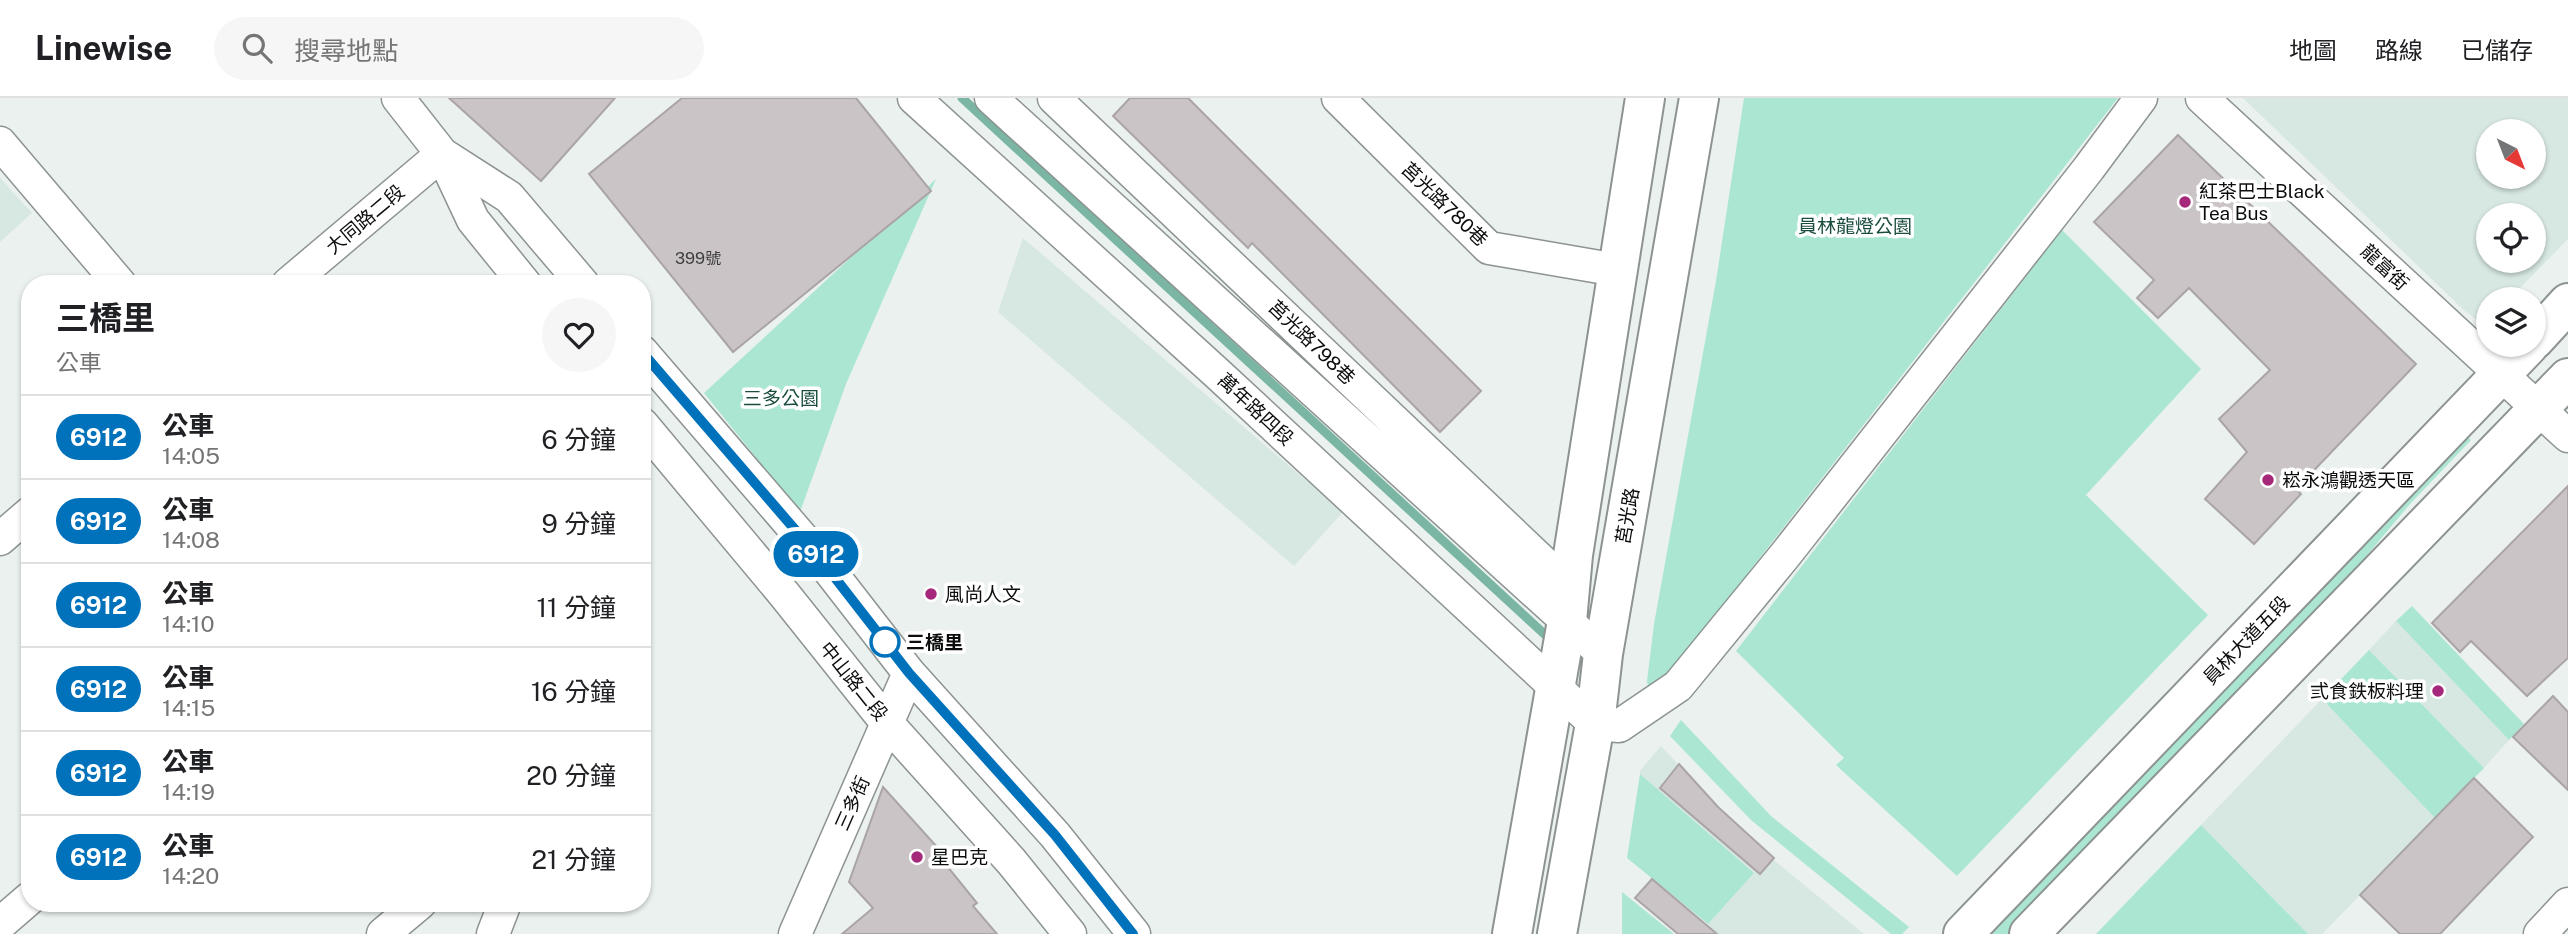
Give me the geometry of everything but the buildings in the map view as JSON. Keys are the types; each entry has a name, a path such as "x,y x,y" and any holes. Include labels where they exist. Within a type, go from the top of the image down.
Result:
{"main road":[{"name":"莒光路","path":"1564,924 1603,654 1699,98"},
{"path":"1512,934 1568,604 1640,101"},
{"path":"2546,327 2568,303"},
{"name":"員林大道五段","path":"1963,934 2518,357"},
{"path":"2029,934 2568,378"}],"street":[{"path":"398,98 442,154 473,220 518,275"},
{"name":"萬年路四段","path":"915,98 1595,724"},
{"path":"991,98 1568,604 1603,654"},
{"name":"莒光路798巷","path":"1054,98 1568,604"},
{"name":"莒光路780巷","path":"1338,98 1489,248 1616,270"},
{"path":"1595,724 1619,726 1678,686 1804,532 2089,169 2141,98"},
{"name":"龍富街","path":"2202,98 2568,436"},
{"path":"0,143 112,275"},
{"path":"442,154 509,197 575,275"},
{"name":"大同路二段","path":"299,275 442,154"},
{"path":"651,362 822,561 909,673 1055,835 1134,934"},
{"name":"中山路二段","path":"651,435 887,723 1011,861 1070,934"},
{"path":"0,539 21,521"},
{"name":"三多街","path":"795,934 909,673"},
{"path":"2540,934 2568,904"},
{"path":"0,924 21,906"},
{"path":"383,934 409,912"},
{"path":"494,934 503,912"}],"shaded area":[{"path":"2243,98 2568,98 2568,239 2546,261 2546,203 2476,203 2476,273 2535,273 2521,287 2476,287 2476,319"},
{"path":"0,178 32,213 0,242"},
{"path":"1023,238 1343,512 1294,566 998,312"},
{"path":"2396,621 2509,740 2484,768 2369,650"},
{"path":"2322,699 2435,818 2322,934 2308,934 2201,825"},
{"path":"1661,746 1747,838 1864,934 1699,934 1754,873 1640,774"}],"green space":[{"name":"員林龍燈公園","path":"1744,98 2118,98 1650,699 1647,681 1654,624 1716,281"},
{"name":"三多公園","path":"936,179 846,384 800,512 704,393"},
{"path":"2062,230 2201,369 2086,495 2208,615 1957,876 1836,765 1844,758 1736,651"},
{"path":"2465,435 2471,440 2410,504 2347,579 2009,934 1984,934"},
{"path":"2412,606 2524,724 2509,740 2396,621"},
{"path":"2369,650 2484,768 2435,818 2322,699"},
{"path":"1681,720 1771,816 1909,927 1902,934 1891,934 1751,820 1670,736"},
{"path":"1640,774 1754,873 1708,924 1627,858"},
{"path":"2201,825 2308,934 2096,934"},
{"path":"1622,892 1674,934 1622,934"}],"waterway":[{"path":"962,98 1553,642"}],"bus line":[{"name":"6912","path":"651,362 822,561 909,673 1055,835 1133,934"}],"place":[{"name":"紅茶巴士Black Tea Bus","path":"2185,202"},
{"name":"崧永鴻觀透天區","path":"2268,480"},
{"name":"風尚人文","path":"931,594"},
{"name":"三橋里","path":"885,642"},
{"name":"弎食鉄板料理","path":"2438,691"},
{"name":"星巴克","path":"917,857"}]}
